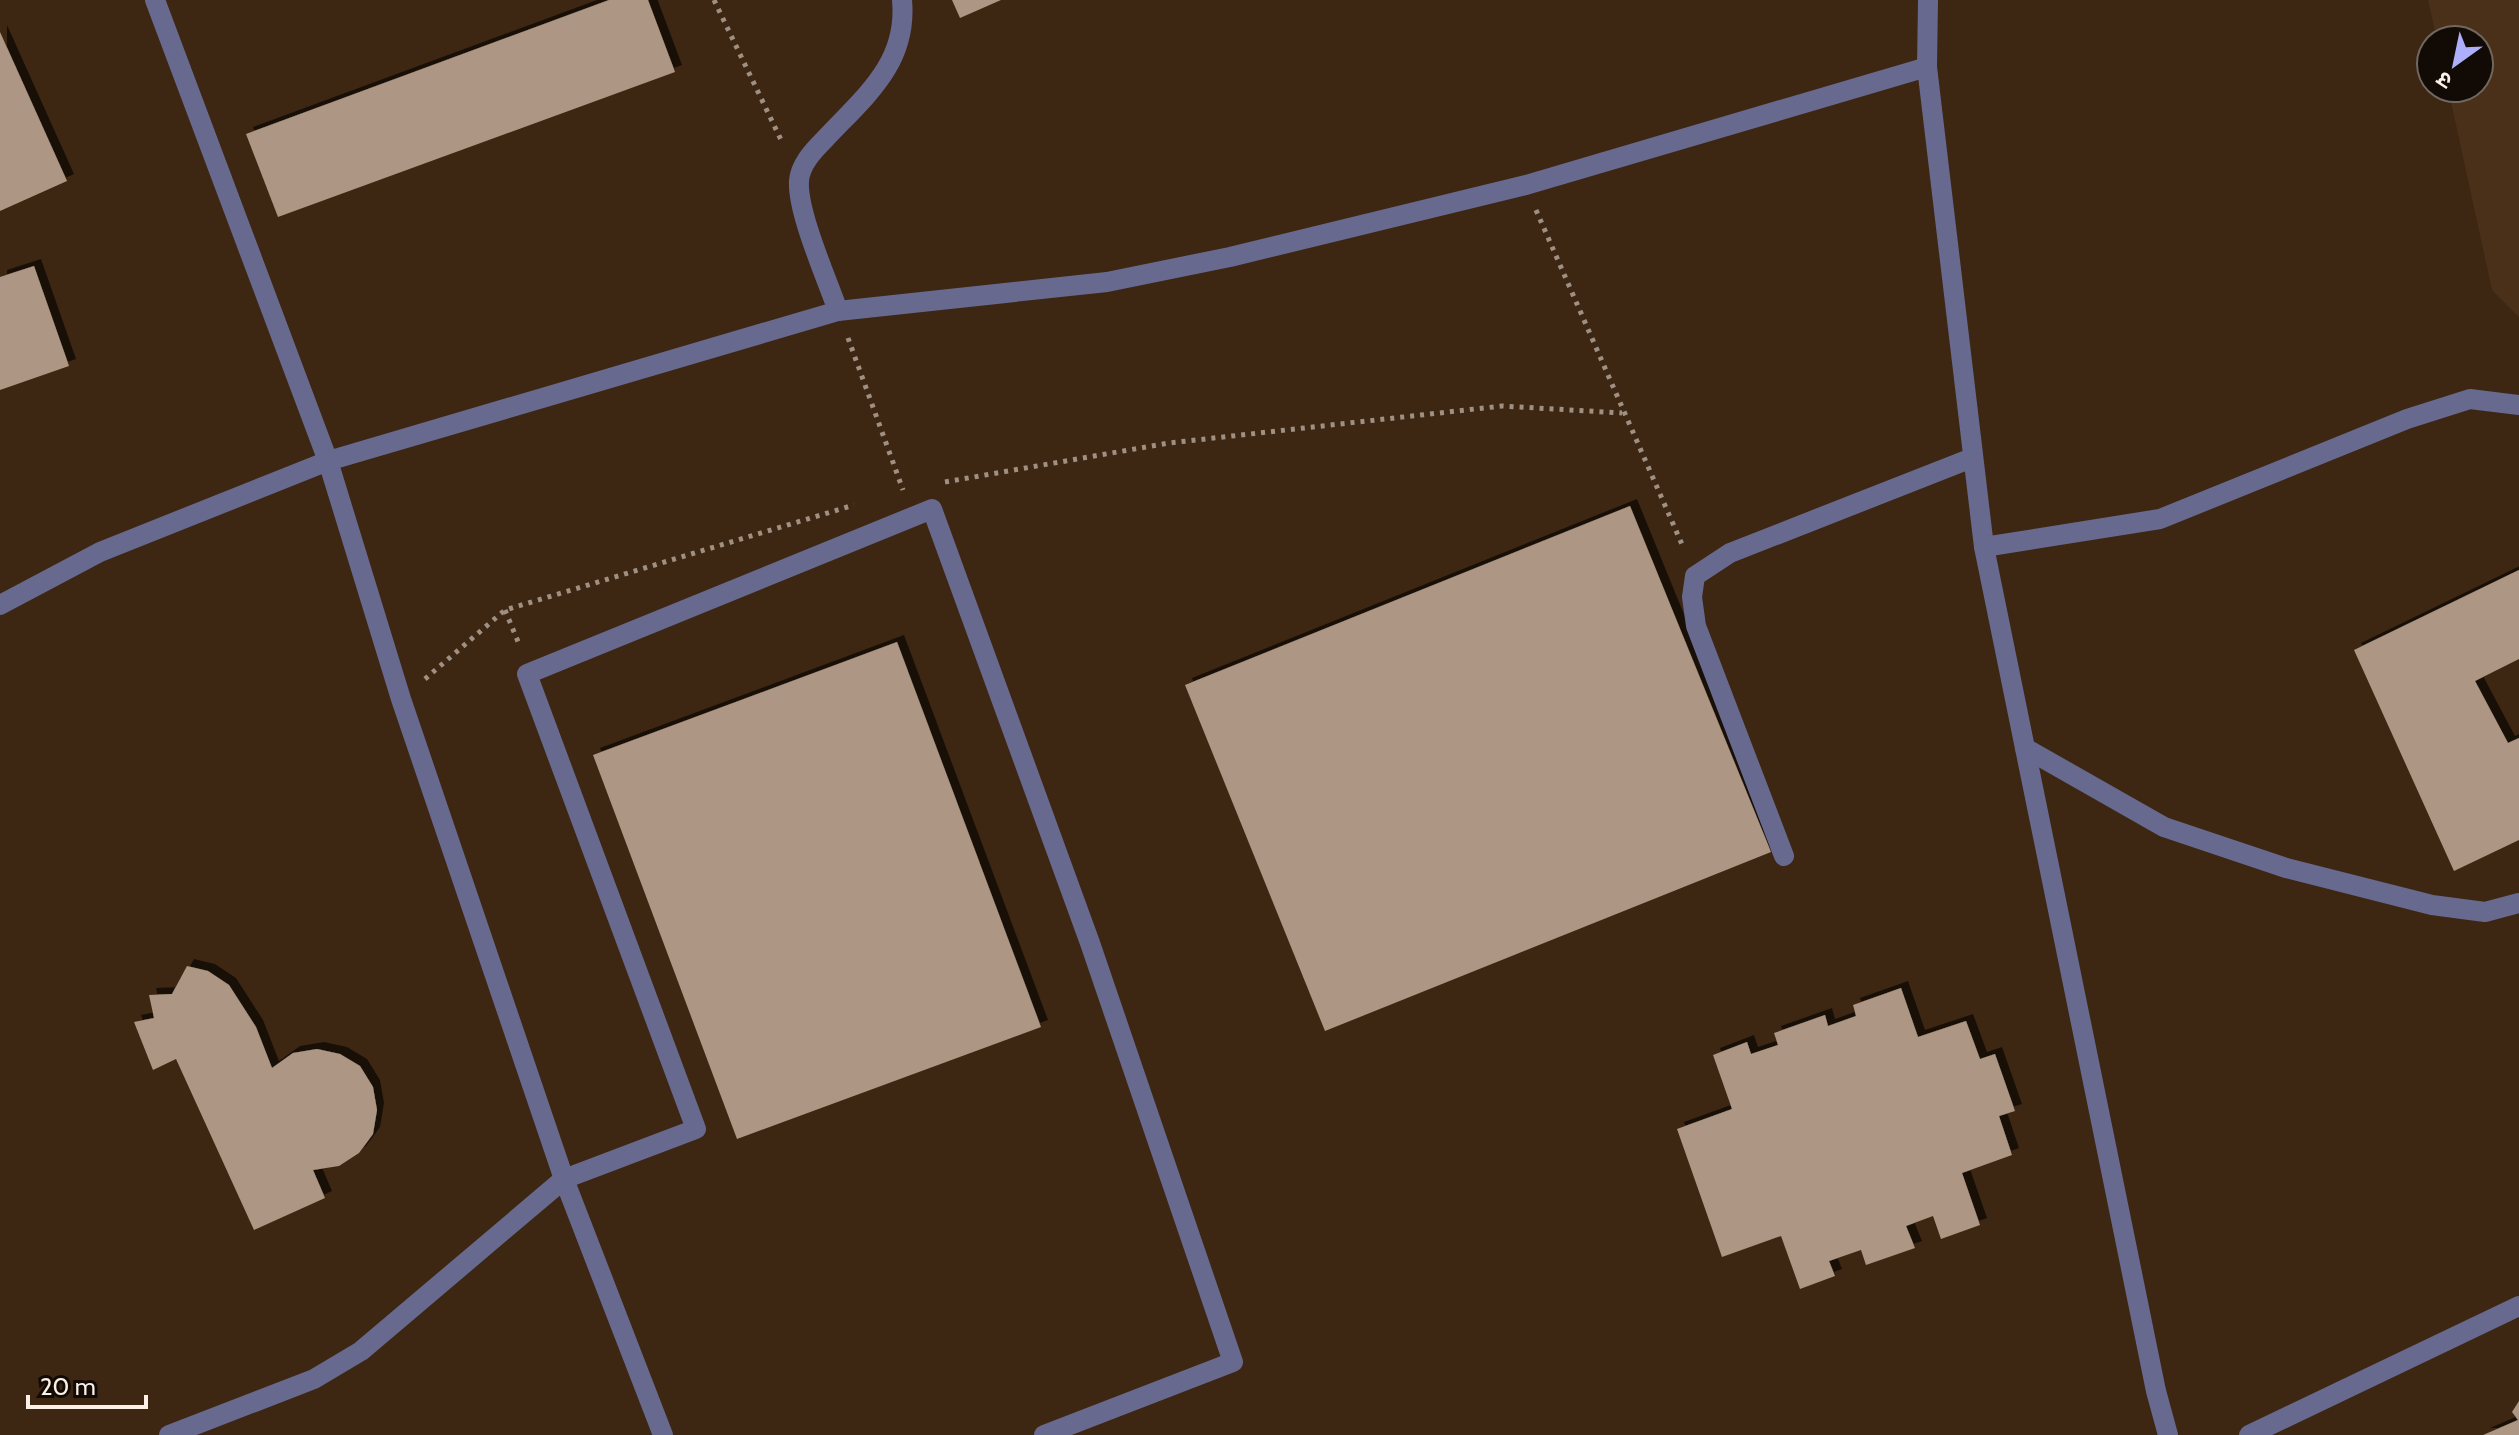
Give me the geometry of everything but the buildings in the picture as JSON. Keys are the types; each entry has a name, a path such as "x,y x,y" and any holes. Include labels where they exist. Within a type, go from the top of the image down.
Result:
{"lane":[{"path":"155,0 328,461 401,699 564,1179 663,1435"},
{"path":"838,311 799,199 799,177 809,155 886,74 901,30 902,0"},
{"path":"1928,0 1927,67 1984,547 2152,1375 2168,1435"},
{"path":"0,605 100,552 328,461 838,311 1107,282 1230,257 1526,185 1927,67"},
{"path":"1984,547 2160,519 2407,419 2470,399 2519,405"},
{"path":"1784,856 1696,626 1692,597 1695,576 1730,553 1972,458"},
{"path":"169,1435 314,1379 361,1351 564,1179 696,1129 527,674 932,509 1090,943 1233,1362 1044,1435"},
{"path":"2025,748 2164,827 2286,868 2432,905 2485,912 2519,903"},
{"path":"2249,1435 2519,1306"}],"path":[{"path":"714,0 799,177"},
{"path":"1526,185 1695,576"},
{"path":"838,311 903,490 889,494"},
{"path":"935,484 1169,443 1502,406 1622,413"},
{"path":"401,699 505,610 859,503"},
{"path":"505,610 522,653"}],"shaded area":[{"path":"0,0 2519,0 2519,1435 0,1435"},
{"path":"2428,0 2519,0 2519,317 2492,290 2451,104 2495,104 2495,24 2433,24"}]}
